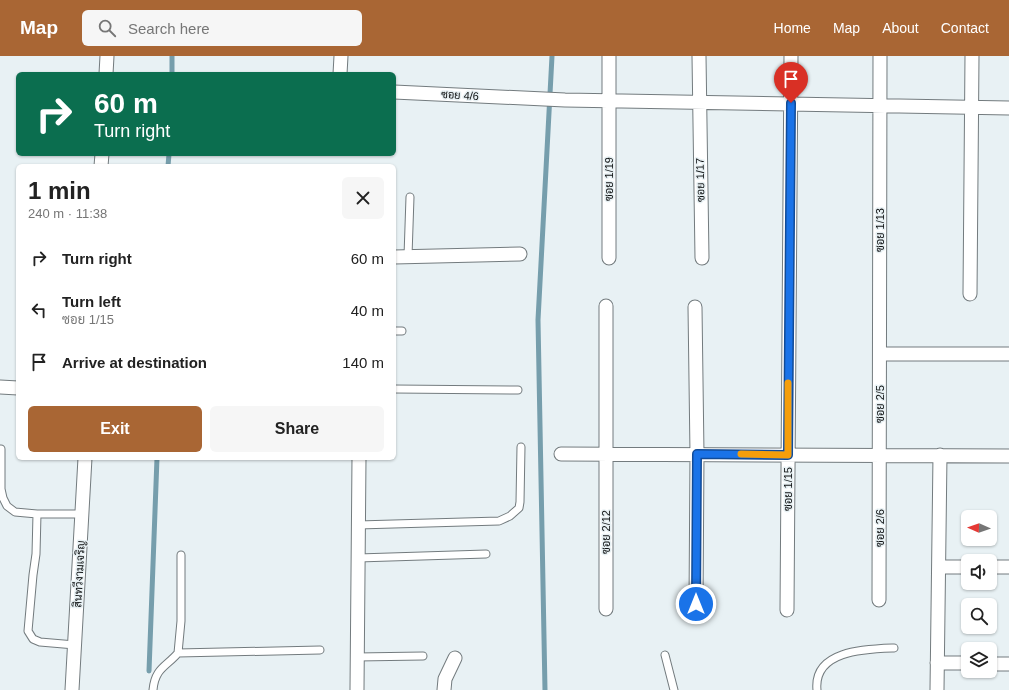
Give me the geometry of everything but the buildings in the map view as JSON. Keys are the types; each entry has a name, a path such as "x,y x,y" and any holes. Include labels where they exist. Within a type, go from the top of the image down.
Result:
{"street":[{"path":"106,72 107,56"},
{"path":"340,72 341,56"},
{"name":"ซอย 1/19","path":"609,56 609,258"},
{"name":"ซอย 1/17","path":"699,56 702,258"},
{"name":"ซอย 1/15","path":"787,610 791,56"},
{"name":"ซอย 1/13","path":"880,56 880,354"},
{"path":"970,294 972,56"},
{"name":"ซอย 4/6","path":"396,92 564,100 1009,108"},
{"path":"396,257 520,254"},
{"name":"ซอย 2/12","path":"606,306 606,609"},
{"path":"695,307 697,454 696,604"},
{"path":"880,354 1009,354"},
{"name":"ซอย 2/5","path":"880,354 880,455"},
{"path":"0,387 16,388"},
{"path":"561,454 1009,456"},
{"name":"ซอย 2/6","path":"879,600 880,455"},
{"path":"937,690 940,455"},
{"name":"สินทวีงามเจริญ","path":"72,690 85,460"},
{"path":"357,690 359,460"},
{"path":"939,567 961,567"},
{"path":"997,567 1009,567"},
{"path":"444,690 445,679 455,658"},
{"path":"937,663 961,663"},
{"path":"997,664 1009,664"}],"lane":[{"path":"408,256 410,197"},
{"path":"396,389 518,390"},
{"path":"358,525 499,521 510,516 519,508 520,502 521,447"},
{"path":"1,449 1,489 7,506 15,512 37,514 82,514"},
{"path":"37,514 36,554 28,631 33,639 40,642 75,645"},
{"path":"358,558 486,554"},
{"path":"178,653 181,621 182,555"},
{"path":"817,690 818,674 825,665 835,659 848,652 861,649 894,648"},
{"path":"153,690 155,678 160,669 178,653 320,650"},
{"path":"665,655 674,690"},
{"path":"357,657 423,656"}],"waterway":[{"path":"172,56 172,72"},
{"path":"545,690 538,320 552,56"},
{"path":"168,164 169,156"},
{"path":"149,671 157,460"}],"slow traffic":[{"path":"741,454 788,455 788,383"}],"route":[{"path":"696,604 697,454 788,455 791,103"}]}
